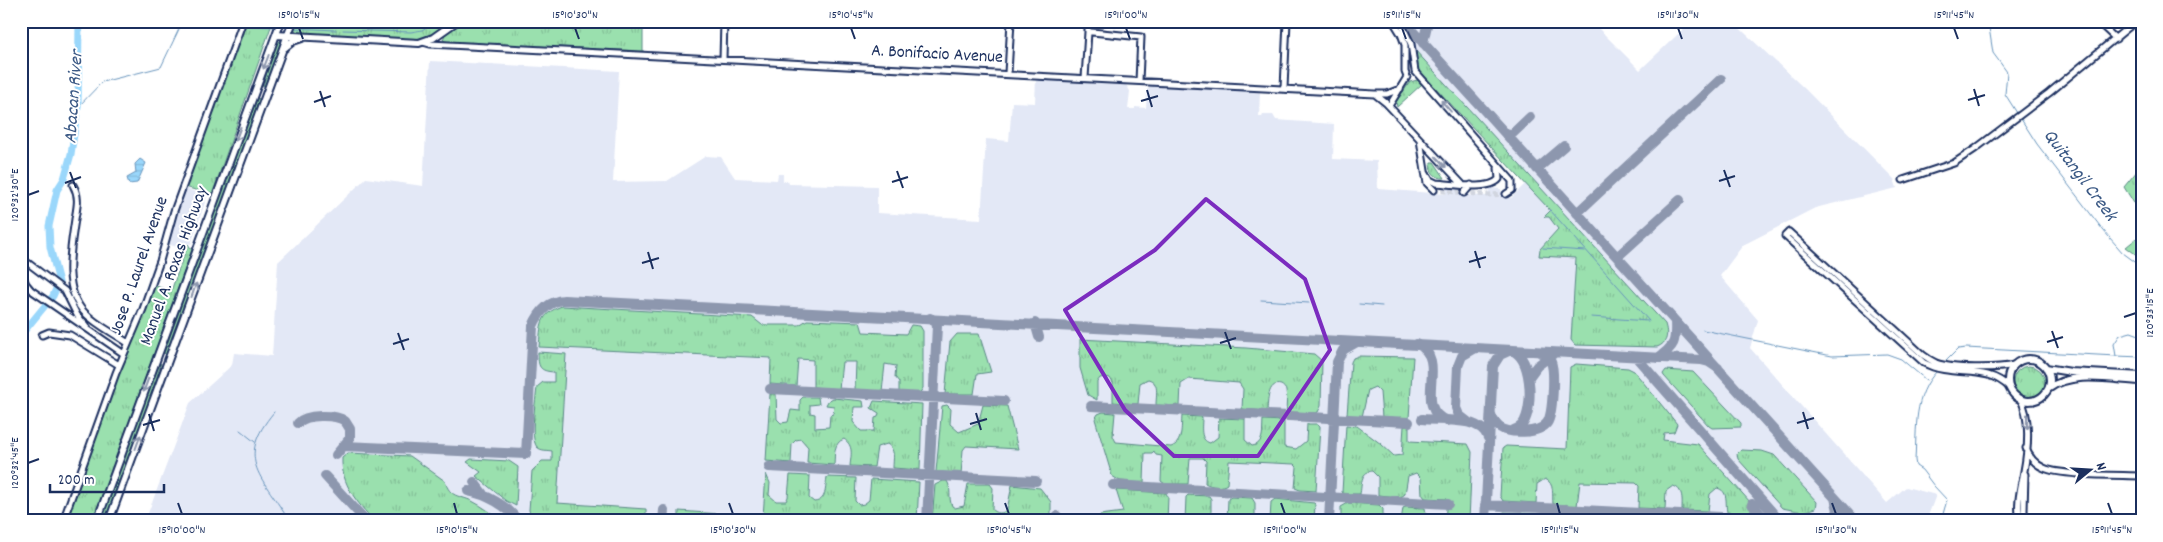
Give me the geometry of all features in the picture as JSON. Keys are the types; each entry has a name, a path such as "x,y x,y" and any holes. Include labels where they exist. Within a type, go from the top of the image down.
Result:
{"main road":[{"name":"Manuel A. Roxas Highway","path":"96,521 281,21"},
{"name":"Manuel A. Roxas Highway","path":"109,521 293,21"},
{"path":"424,42 438,35 457,21"},
{"name":"A. Bonifacio Avenue","path":"276,35 412,43 424,42"},
{"name":"A. Bonifacio Avenue","path":"282,50 294,41 307,37"},
{"path":"255,88 267,92"},
{"path":"157,356 168,361"},
{"path":"2047,390 2049,379 2046,368 2041,363 2030,359 2014,365 2008,376 2010,388 2020,398 2032,400 2043,395 2060,381 2074,378 2142,381"},
{"path":"2046,368 2071,372 2142,376"}],"street":[{"name":"Jose P. Laurel Avenue","path":"63,521 119,365 143,309 160,261 174,211 243,21"},
{"path":"723,59 724,21"},
{"path":"1008,74 1011,21"},
{"path":"1284,88 1286,21"},
{"path":"1393,21 1404,40 1405,74 1408,77"},
{"path":"1389,106 1408,77 1414,76 1411,44 1400,21"},
{"path":"2097,21 2116,38"},
{"path":"1903,180 1954,163 1968,154 2049,93 2136,21"},
{"path":"1085,78 1088,23"},
{"path":"1088,32 1140,36 1139,81"},
{"name":"A. Bonifacio Avenue","path":"424,42 430,44 1375,94 1387,94 1400,90"},
{"path":"1406,70 1410,68 1414,70 1513,184 1512,190 1506,194"},
{"path":"1375,94 1389,106 1462,184"},
{"path":"1420,140 1427,183 1434,190"},
{"path":"1425,172 1433,182 1491,186 1497,182 1500,172 1495,162"},
{"path":"1464,193 1471,185"},
{"path":"73,186 78,197 70,264 71,286 76,300 84,312 94,321 128,343"},
{"path":"2010,388 1992,375 1946,371 1924,363 1785,236 1789,232 1923,355 1934,362 1946,366 1981,367 2014,365"},
{"path":"21,261 26,262 65,291 85,330"},
{"path":"21,272 28,287 85,330 123,355"},
{"path":"65,291 71,286"},
{"path":"42,335 48,332 70,335 119,365"},
{"path":"2020,398 2027,418 2024,511 2026,521"},
{"path":"2026,448 2029,456 2034,461 2052,471 2142,476"},
{"path":"2020,521 2018,511 2019,496 2025,468"}],"highlighted area":[{"path":"1206,199 1305,279 1330,350 1258,456 1174,456 1125,410 1065,310 1155,250"}],"shaded area":[{"path":"1404,21 1591,21 1640,70 1692,21 1732,21 1805,89 1894,179 1897,188 1815,208 1743,245 1720,276 1758,320 1750,348 1887,503 1906,487 1936,495 1926,521 145,521 190,403 232,365 234,353 272,356 278,262 366,178 423,186 430,61 619,71 613,182 667,181 706,156 721,157 735,178 777,180 778,174 783,174 783,181 788,181 789,184 877,186 877,213 981,219 986,139 1009,141 1012,102 1035,103 1036,78 1124,82 1130,91 1128,109 1135,109 1135,107 1146,108 1147,90 1152,83 1260,90 1259,117 1273,115 1276,120 1334,124 1333,159 1377,161 1378,189 1446,194 1447,186 1459,186 1459,195 1488,196 1489,188 1501,189 1501,197 1511,198 1526,183 1416,61 1412,37"},
{"path":"184,188 207,196 191,244 188,243 184,249 167,244"}],"green space":[{"path":"246,21 273,21 213,192 209,194 185,187"},
{"path":"297,21 454,21 423,39 412,40 299,33 294,29"},
{"path":"461,21 643,21 643,51 448,42 443,40 445,34"},
{"path":"282,39 266,85 263,86 275,46"},
{"path":"1414,49 1665,324 1667,335 1661,345 1657,347 1575,345 1571,340 1576,258 1539,256 1540,249 1558,229 1549,217 1544,217 1550,211 1417,68"},
{"path":"1417,80 1422,84 1397,107 1396,102 1410,82"},
{"path":"256,96 259,99 249,133 166,355 164,353"},
{"path":"1431,162 1434,162 1445,178 1434,174 1430,165"},
{"path":"2142,165 2142,216 2124,187"},
{"path":"2142,234 2142,259 2126,247"},
{"path":"188,244 192,250 93,521 67,521 127,350 153,285 171,291"},
{"path":"562,306 752,317 762,325 799,325 807,320 860,322 863,332 906,334 911,325 920,326 923,331 923,388 919,394 899,393 899,382 895,377 896,366 885,364 882,392 855,390 856,362 842,362 839,389 813,387 813,360 798,359 796,386 770,384 771,358 539,347 541,326 545,317 554,309"},
{"path":"957,334 979,334 991,372 977,374 974,394 945,394 950,342"},
{"path":"1080,339 1246,348 1314,354 1322,361 1321,406 1316,413 1287,412 1286,390 1282,385 1276,385 1273,386 1269,394 1267,411 1242,409 1243,389 1239,383 1189,379 1181,384 1180,406 1156,405 1156,386 1148,379 1140,383 1138,404 1113,402 1113,383 1110,378 1105,377 1100,378 1097,382 1097,400 1088,395 1080,368"},
{"path":"538,352 566,354 557,503 646,509 646,521 532,521 529,510 532,471 542,461 552,461 552,451 542,450 537,447 533,435 537,387 543,382 554,382 554,372 545,371 540,367"},
{"path":"1358,356 1413,357 1409,418 1382,417 1380,392 1375,387 1368,390 1362,417 1347,415 1351,362 1353,358"},
{"path":"161,363 150,399 105,521 101,521 156,371"},
{"path":"1576,364 1628,368 1634,371 1677,424 1674,432 1664,433 1663,440 1698,444 1751,503 1752,511 1748,514 1727,512 1725,494 1721,489 1717,488 1710,494 1708,511 1682,510 1681,493 1673,486 1666,491 1665,509 1638,508 1639,486 1636,483 1580,482 1577,506 1553,504 1552,486 1545,479 1537,484 1536,503 1503,501 1500,496 1503,448 1506,446 1567,449 1570,367"},
{"path":"2029,366 2035,367 2040,371 2044,376 2044,388 2040,393 2035,397 2029,398 2023,397 2018,393 2014,388 2013,382 2014,376 2018,371 2023,367"},
{"path":"1666,370 1693,372 1741,423 1741,427 1712,428 1709,426 1664,376 1663,374"},
{"path":"770,394 776,394 777,419 781,423 788,422 791,410 800,411 800,400 803,397 818,397 819,404 810,405 810,413 815,414 815,428 829,427 830,415 833,414 834,406 826,405 833,398 863,401 864,407 854,407 853,422 861,431 874,431 875,418 878,417 879,413 871,408 874,401 922,404 920,470 893,468 893,451 887,444 877,447 874,467 850,466 851,448 844,439 836,446 834,465 807,463 808,447 801,439 796,440 792,444 791,463 766,461"},
{"path":"947,405 951,409 950,424 959,432 978,424 983,405 1007,406 1018,449 966,446 963,450 961,474 936,472 942,406"},
{"path":"1103,412 1115,413 1113,436 1116,442 1171,447 1178,442 1182,416 1202,417 1203,436 1210,443 1218,437 1219,418 1245,419 1245,440 1252,446 1261,440 1263,420 1284,421 1284,447 1296,449 1306,441 1307,424 1317,424 1320,427 1316,491 1295,488 1297,467 1294,464 1229,461 1227,484 1219,486 1210,485 1205,483 1206,461 1203,458 1190,458 1188,484 1165,484 1161,481 1162,456 1156,455 1154,451 1152,453 1145,453 1144,483 1120,481 1112,476 1095,419 1098,414"},
{"path":"1346,425 1357,426 1394,456 1402,455 1404,426 1409,427 1409,441 1468,444 1472,452 1469,521 1445,521 1447,499 1425,498 1422,494 1421,478 1416,473 1408,476 1405,494 1401,497 1378,495 1378,477 1372,471 1363,476 1360,494 1345,494 1342,492"},
{"path":"1741,450 1762,451 1774,455 1817,502 1816,508 1803,512 1782,508 1738,459 1737,454"},
{"path":"348,453 410,456 445,481 452,493 476,503 502,521 374,521 356,500 347,485 342,468 342,458"},
{"path":"471,459 509,461 518,467 516,506 506,501 476,476 481,472 467,462"},
{"path":"766,474 770,483 769,495 776,501 786,501 790,475 810,476 809,498 814,502 823,497 827,477 856,478 855,501 859,505 869,500 871,479 919,482 917,521 679,521 679,511 763,517"},
{"path":"947,481 951,503 955,508 964,506 968,484 990,484 993,488 992,509 1000,513 1007,510 1012,485 1040,488 1051,502 1051,521 932,521 935,485"},
{"path":"1116,490 1166,493 1168,497 1167,521 1101,521 1100,515 1123,512"},
{"path":"1188,495 1209,496 1211,499 1211,521 1185,521 1186,497"},
{"path":"1231,497 1252,498 1255,503 1255,521 1227,521 1228,499"},
{"path":"1275,499 1314,503 1314,521 1270,521 1271,502"},
{"path":"1348,503 1379,505 1383,509 1383,521 1341,521 1341,507"},
{"path":"1403,508 1425,508 1427,521 1401,521"},
{"path":"1504,512 1554,515 1555,521 1499,521 1499,516"},
{"path":"1575,516 1598,517 1598,521 1573,521"}],"water":[{"path":"140,159 146,163 137,183 129,184 127,178 136,173 135,164"}],"waterway":[{"name":"Abacan River","path":"21,335 53,296 59,282 50,247 49,226 57,190 64,179 71,154 78,107 79,21"},
{"path":"78,107 102,82 161,67 179,29 180,21"},
{"path":"343,30 411,32 422,30 437,21"},
{"name":"Quitangil Creek","path":"1988,21 1993,53 2007,72 2005,94 2017,113"},
{"path":"247,26 274,27"},
{"path":"294,28 336,30"},
{"name":"Quitangil Creek","path":"2021,119 2037,144 2103,230 2123,253 2142,267"},
{"path":"1550,210 1649,321"},
{"path":"1543,248 1585,251"},
{"path":"1261,300 1309,303"},
{"path":"1359,304 1382,306"},
{"path":"1591,317 1648,321"},
{"path":"1703,330 1832,356 1887,354 1901,359 1926,380"},
{"name":"Quitangil Creek","path":"2142,336 2131,332 2120,335 2114,344 2116,356 2142,357"},
{"path":"1944,363 1958,349 1966,348 2116,356"},
{"path":"1937,371 1929,381 1920,402 1915,460 1916,466 1922,470 1947,500 1941,521"},
{"path":"274,412 262,429 254,456 262,480 289,521"},
{"path":"240,430 255,442"}],"taxiway":[{"path":"1423,43 1428,21"},
{"path":"1408,26 1856,521"},
{"path":"1577,213 1721,79"},
{"path":"1509,137 1530,117"},
{"path":"1537,169 1564,146"},
{"path":"1617,257 1680,200"},
{"path":"344,446 526,454 533,326 545,308 564,300 1701,360 1709,362 1718,368"},
{"path":"927,521 937,326 935,321 930,318"},
{"path":"1658,358 1671,347 1675,339 1675,321"},
{"path":"1035,323 1039,337"},
{"path":"1329,521 1337,362 1343,350 1357,342"},
{"path":"1417,344 1427,351 1431,361 1432,405 1437,414 1447,421"},
{"path":"1468,422 1459,415 1456,408 1458,366 1462,356 1474,349"},
{"path":"1485,521 1493,366 1500,355 1511,350 1518,354 1523,362 1527,371 1530,392 1528,412 1525,420 1521,426 1514,430"},
{"path":"1491,414 1499,427 1516,432 1538,429 1547,423 1552,403 1552,367 1551,362 1539,352"},
{"path":"1529,377 1537,366 1553,354"},
{"path":"1636,357 1780,521"},
{"path":"770,389 1004,401"},
{"path":"1091,406 1409,422"},
{"path":"298,423 307,418 321,416 335,417 345,421 350,429 350,438 336,455"},
{"path":"1422,419 1469,423 1478,426 1488,438"},
{"path":"769,467 1036,481"},
{"path":"325,476 366,521"},
{"path":"474,482 483,494"},
{"path":"1113,485 1448,504"},
{"path":"468,491 496,502 508,510 518,521"},
{"path":"1834,521 1838,510 1835,498"},
{"path":"1752,504 1766,521"},
{"path":"1485,505 1779,520"},
{"path":"663,521 664,510"},
{"path":"1057,516 1057,521"}],"tunnel":[{"path":"1434,190 1488,195 1506,194"}]}
